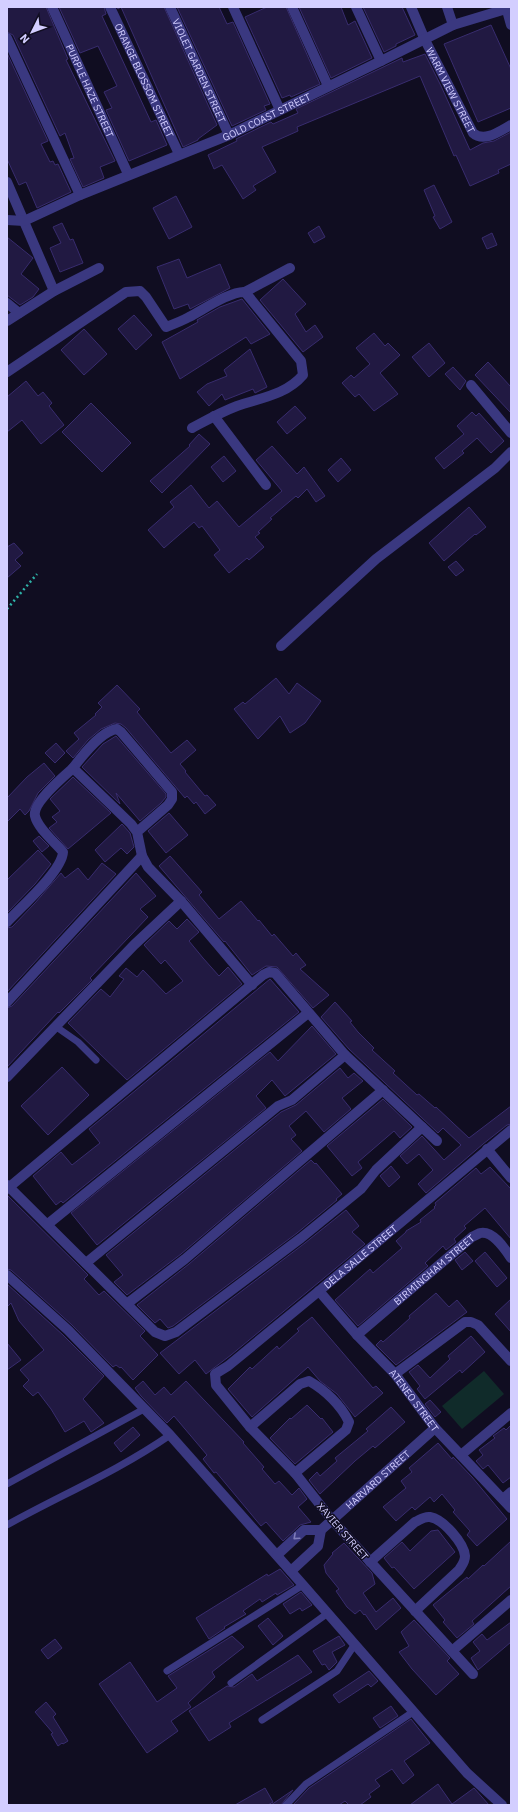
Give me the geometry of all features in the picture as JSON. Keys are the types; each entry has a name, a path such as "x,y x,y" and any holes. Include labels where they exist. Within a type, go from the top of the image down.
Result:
{"street":[{"name":"PURPLE HAZE STREET","path":"52,7 128,174"},
{"name":"ORANGE BLOSSOM STREET","path":"110,7 179,154"},
{"name":"VIOLET GARDEN STREET","path":"170,7 228,135"},
{"path":"233,7 280,110"},
{"path":"292,7 328,86"},
{"path":"356,7 381,61"},
{"name":"WARM VIEW STREET","path":"411,7 473,133 477,137 483,138 511,125"},
{"path":"447,7 453,24"},
{"name":"GOLD COAST STREET","path":"24,221 128,174 228,135 426,40 453,24 506,8"},
{"path":"506,8 511,25"},
{"path":"7,38 80,195"},
{"path":"7,182 54,291"},
{"path":"7,220 24,221"},
{"path":"7,321 54,291 99,268"},
{"path":"7,372 126,292 140,292 146,297 166,327 228,297 245,292 290,268"},
{"path":"192,428 236,406 284,391 296,383 303,375 301,361 245,292"},
{"path":"7,303 19,313"},
{"path":"471,385 511,433"},
{"path":"214,416 266,485"},
{"path":"281,646 376,559 495,468 511,452"},
{"path":"7,922 52,875 63,859 64,852 43,829 34,814 35,810 50,790 109,730 116,729 121,732 172,792 172,799 168,805 137,832"},
{"path":"73,768 124,817 137,832 142,856 148,867 181,901 252,985"},
{"path":"7,1002 142,856"},
{"path":"7,1077 134,946 181,901"},
{"path":"422,1127 376,1170 361,1189 349,1199 301,1238 176,1332 165,1336 155,1332 128,1303 48,1224 8,1187 263,975 269,972 275,973 345,1055 437,1141"},
{"path":"48,1224 308,1013"},
{"path":"86,1263 278,1106 292,1100 345,1055"},
{"path":"128,1303 185,1259 383,1090"},
{"name":"DELA SALLE STREET","path":"216,1384 215,1374 228,1366 319,1291 511,1130"},
{"path":"487,1149 511,1178"},
{"name":"BIRMINGHAM STREET","path":"356,1335 472,1238 481,1233 488,1234 496,1239 511,1258"},
{"path":"7,1275 68,1330 170,1435 291,1570 467,1773 502,1805"},
{"name":"ATENEO STREET","path":"319,1291 356,1335 395,1374 435,1428 511,1508"},
{"path":"395,1374 465,1322 471,1322 478,1325 511,1361"},
{"path":"250,1427 300,1384 309,1381 318,1386 344,1411 349,1422 346,1430 295,1473"},
{"name":"XAVIER STREET","path":"216,1384 250,1427 295,1473 332,1520 473,1674"},
{"path":"461,1455 511,1413"},
{"name":"HARVARD STREET","path":"321,1530 435,1428"},
{"path":"503,1499 511,1492"},
{"path":"370,1562 415,1522 424,1518 430,1517 437,1520 455,1536 463,1547 465,1554 464,1563 460,1570 415,1610"},
{"path":"277,1555 304,1530 321,1530 318,1546 291,1570"},
{"path":"452,1651 511,1600"}],"lane":[{"path":"55,1026 78,1042 96,1060"},
{"path":"7,1484 144,1409"},
{"path":"7,1525 38,1507 86,1485 149,1449 170,1435"},
{"path":"167,1671 303,1585"},
{"path":"231,1683 328,1614"},
{"path":"262,1720 337,1671 356,1644"},
{"path":"286,1805 306,1784 413,1712"}],"path":[{"path":"7,609 37,574"}],"green space":[{"path":"484,1371 504,1394 462,1429 442,1406"}],"building":[{"path":"7,7 46,7 68,59 66,60 115,161 100,167 104,178 83,187 70,159 74,158 65,133 60,136 13,35 7,32"},
{"path":"59,7 104,7 106,14 102,16 151,122 156,120 167,145 129,161 106,110 112,108 104,92 117,86 98,46 80,53"},
{"path":"121,7 164,7 217,125 198,140 183,147"},
{"path":"177,7 219,7 227,24 233,22 270,104 264,106 266,110 232,126"},
{"path":"267,7 286,7 320,84 291,97 290,95 282,98 245,17"},
{"path":"299,7 341,7 348,25 355,21 372,58 331,78"},
{"path":"363,7 402,7 415,35 396,44 396,46 384,52"},
{"path":"491,25 511,69 511,108 478,122 444,44"},
{"path":"7,53 48,141 41,144 50,162 53,161 55,165 58,164 71,192 37,208 26,182 19,185 7,159"},
{"path":"425,54 470,150 483,143 494,141 511,132 511,164 498,170 499,173 470,186 456,155 454,156 420,76 297,127 298,131 262,147 276,172 253,186 256,190 243,199 222,165 214,169 208,155 237,141 236,139 271,122 273,124 298,113 296,109 402,58 403,62"},
{"path":"434,185 452,222 440,229 433,217 435,216 424,190"},
{"path":"176,196 192,227 169,239 153,208"},
{"path":"62,223 70,240 73,239 83,263 60,272 50,248 61,243 53,227"},
{"path":"319,226 325,237 314,243 308,233"},
{"path":"492,233 497,245 487,249 482,238"},
{"path":"7,237 33,258 21,274 39,289 33,297 20,305 7,295"},
{"path":"179,259 187,278 220,264 230,288 190,309 188,304 174,309 157,267"},
{"path":"283,279 306,304 295,314 306,332 315,325 323,337 303,352 260,300"},
{"path":"242,299 270,334 251,344 246,337 180,379 162,342 198,322 197,320 220,307"},
{"path":"134,315 152,335 136,350 118,329"},
{"path":"84,329 107,354 84,375 61,350"},
{"path":"374,333 385,346 388,343 400,355 380,373 398,394 374,411 359,394 355,397 342,383 351,375 354,378 370,364 356,348"},
{"path":"429,343 445,363 429,377 412,357"},
{"path":"250,349 267,387 255,393 253,389 225,400 222,394 209,406 197,392 207,384 227,376 224,370"},
{"path":"488,362 511,387 511,413 475,375"},
{"path":"453,367 466,381 460,390 445,374"},
{"path":"26,381 38,396 43,392 52,403 49,406 64,425 41,444 22,420 7,432 7,397"},
{"path":"91,403 131,443 102,472 62,432"},
{"path":"295,406 306,418 287,434 277,422"},
{"path":"472,412 476,416 479,413 504,441 491,453 477,438 462,451 464,453 444,469 435,458 464,434 457,426"},
{"path":"199,434 210,444 162,493 150,481 190,446 189,445"},
{"path":"272,446 297,474 304,467 325,496 316,502 307,489 298,498 296,496 270,518 272,519 258,532 260,533 255,537 264,547 249,560 247,558 229,573 214,555 220,550 202,526 199,528 194,522 164,548 148,530 174,507 170,502 191,485 209,508 217,501 239,527 282,491 256,460"},
{"path":"224,456 236,471 223,482 211,467"},
{"path":"341,458 351,470 338,482 328,470"},
{"path":"469,507 486,527 476,535 475,534 444,561 429,543"},
{"path":"14,543 23,553 15,560 21,566 7,578 7,547"},
{"path":"456,561 464,570 456,576 448,567"},
{"path":"276,678 289,694 297,683 321,701 305,723 290,733 280,716 258,739 234,709 243,702 245,704"},
{"path":"117,685 140,709 137,712 171,753 187,740 196,750 180,764 205,796 207,795 216,805 205,814 196,802 194,804 187,796 185,798 121,724 115,723 101,729 88,740 73,758 66,751 79,739 74,733 96,715 95,714 102,707 98,703"},
{"path":"116,736 166,794 166,797 161,803 140,821 116,793 120,804 82,767 103,744"},
{"path":"56,743 65,753 55,763 45,753"},
{"path":"44,763 55,776 38,793 29,811 25,815 20,809 7,822 7,798 27,777"},
{"path":"73,777 111,813 68,849 49,828 57,822 52,817 60,811 50,799"},
{"path":"169,813 188,835 166,853 148,831"},
{"path":"122,824 130,833 134,847 127,854 121,848 105,862 95,850"},
{"path":"39,836 49,846 42,852 33,841"},
{"path":"38,850 51,864 35,884 7,913 7,880"},
{"path":"170,856 202,892 199,895 219,919 241,901 272,936 274,934 293,956 296,953 306,965 300,969 329,995 313,1008 277,967 266,966 252,975 225,941 224,942 159,866"},
{"path":"102,863 116,874 7,992 7,928 12,927 61,873 65,878 78,868 88,880"},
{"path":"136,873 156,896 140,909 148,917 90,978 92,980 59,1013 58,1012 7,1067 7,1008 12,1006"},
{"path":"187,919 199,932 189,941 203,958 219,976 228,967 242,984 127,1080 68,1023 101,989 110,997 124,979 119,976 126,968 137,977 143,970 166,994 183,981 165,960 161,964 144,945 169,921 177,929"},
{"path":"270,979 299,1012 63,1203 61,1201 56,1205 33,1176 61,1152 72,1165 100,1143 89,1129"},
{"path":"335,1002 352,1021 350,1022 358,1032 374,1048 372,1050 395,1071 393,1073 417,1095 419,1094 435,1108 436,1107 469,1138 511,1106 511,1124 507,1125 483,1144 426,1193 418,1184 433,1170 419,1154 407,1164 400,1156 422,1136 444,1160 461,1145 443,1128 438,1133 349,1049 321,1017"},
{"path":"312,1026 336,1054 285,1096 272,1080 256,1096 266,1108 97,1245 71,1213 270,1052 278,1061"},
{"path":"62,1067 89,1095 48,1135 21,1106"},
{"path":"340,1068 348,1078 354,1073 363,1081 342,1098 351,1109 324,1132 306,1111 289,1126 296,1135 291,1139 302,1151 181,1254 127,1295 114,1282 123,1275 106,1255 281,1112 296,1105"},
{"path":"383,1099 412,1127 400,1138 394,1131 358,1162 362,1168 352,1176 327,1146"},
{"path":"311,1160 315,1164 316,1163 342,1194 336,1199 337,1200 297,1233 173,1326 168,1328 160,1319 155,1323 137,1305 189,1264"},
{"path":"391,1166 400,1177 389,1187 380,1176"},
{"path":"490,1167 511,1189 511,1239 485,1208 464,1226 466,1228 454,1239 456,1242 446,1250 443,1246 425,1263 428,1266 358,1326 335,1300 370,1269 373,1273 402,1248 396,1241 406,1231 421,1222 420,1220 435,1208 435,1203 476,1168 481,1174"},
{"path":"7,1195 88,1275 84,1279 99,1295 104,1291 145,1331 140,1336 158,1355 133,1380 121,1367 120,1368 116,1365 113,1367 72,1325 11,1270 7,1269"},
{"path":"346,1210 359,1226 352,1232 365,1244 231,1355 206,1374 195,1360 179,1374 160,1353 305,1243"},
{"path":"465,1252 473,1261 462,1270 455,1260"},
{"path":"485,1252 507,1278 497,1287 475,1261"},
{"path":"7,1284 63,1335 104,1376 83,1399 104,1423 91,1432 84,1421 65,1432 51,1409 38,1392 33,1396 23,1386 29,1380 20,1370 44,1350 19,1321 11,1303 7,1307"},
{"path":"436,1293 449,1307 457,1300 467,1312 396,1365 376,1345 381,1340 383,1342 398,1329 410,1318 409,1316"},
{"path":"511,1299 511,1332 495,1314"},
{"path":"312,1317 373,1388 376,1386 383,1393 355,1417 337,1394 320,1381 308,1367 252,1417 228,1389 250,1367 252,1369 277,1346 279,1349 299,1331 297,1329"},
{"path":"471,1336 485,1352 462,1373 460,1370 425,1399 417,1389 420,1386 409,1372 418,1365 430,1378 450,1359 448,1356"},
{"path":"7,1343 21,1360 7,1370"},
{"path":"143,1381 155,1395 164,1387 171,1395 186,1381 244,1442 243,1443 264,1467 262,1469 275,1484 279,1481 292,1495 299,1488 307,1499 298,1507 311,1522 300,1525 283,1541 266,1522 261,1526 216,1472 214,1473 203,1459 207,1455 174,1416 167,1423 141,1396 135,1388"},
{"path":"430,1400 441,1412 435,1417 425,1404"},
{"path":"307,1405 321,1419 322,1418 333,1432 295,1464 270,1438 290,1418 291,1419"},
{"path":"391,1407 405,1422 375,1448 373,1446 355,1461 320,1494 309,1480 317,1472 320,1476 337,1461 335,1458 368,1431 366,1429"},
{"path":"511,1425 511,1477 503,1483 488,1465 483,1469 476,1461 483,1455 479,1450 495,1438 493,1436 504,1428 506,1430"},
{"path":"133,1427 140,1435 121,1452 114,1443"},
{"path":"438,1443 452,1459 453,1457 472,1477 507,1519 477,1546 467,1535 470,1531 453,1512 455,1510 442,1494 434,1502 430,1497 415,1510 412,1507 396,1521 383,1507 406,1488 401,1481 412,1472 409,1468"},
{"path":"438,1530 455,1552 414,1589 394,1567 392,1568 384,1558 402,1542 410,1551 431,1531"},
{"path":"511,1541 511,1586 472,1621 474,1624 457,1638 443,1622 445,1620 433,1605 467,1577 468,1579 483,1565 484,1566"},
{"path":"344,1543 372,1573 375,1584 363,1593 376,1612 393,1598 401,1608 376,1630 365,1614 364,1615 360,1610 355,1614 347,1607 336,1591 339,1589 326,1573 324,1565 333,1554 332,1553"},
{"path":"280,1569 294,1585 277,1595 276,1593 262,1602 260,1599 243,1611 246,1614 224,1627 225,1628 209,1639 196,1618 267,1574 268,1576"},
{"path":"301,1592 312,1605 302,1611 300,1608 290,1614 283,1604"},
{"path":"268,1618 283,1636 273,1645 258,1626"},
{"path":"414,1620 450,1658 447,1661 459,1674 436,1695 412,1669 399,1652 409,1646 401,1632"},
{"path":"511,1622 511,1642 478,1670 471,1658 480,1651 473,1642 482,1634 487,1640"},
{"path":"232,1636 244,1647 212,1672 215,1677 188,1703 191,1707 171,1721 178,1731 147,1753 99,1684 130,1662 157,1702 177,1688 168,1676"},
{"path":"339,1636 345,1645 332,1652 337,1662 329,1670 325,1664 322,1665 313,1651"},
{"path":"55,1639 62,1648 48,1659 41,1650"},
{"path":"298,1655 312,1672 229,1723 231,1727 209,1741 189,1711 227,1686 234,1687 252,1674 257,1681"},
{"path":"369,1671 378,1681 371,1687 368,1684 339,1703 333,1695"},
{"path":"46,1702 56,1714 53,1717 68,1741 58,1746 51,1734 53,1733 35,1712"},
{"path":"391,1706 398,1716 380,1728 373,1718"},
{"path":"411,1719 430,1743 404,1761 414,1775 403,1784 392,1769 375,1780 380,1786 369,1794 371,1797 360,1805 349,1805 345,1801 339,1805 293,1805 309,1788"},
{"path":"438,1784 452,1804 474,1788 489,1805 410,1805"},
{"path":"265,1788 273,1802 268,1805 235,1805"},
{"path":"293,1790 281,1805 271,1805"}]}
